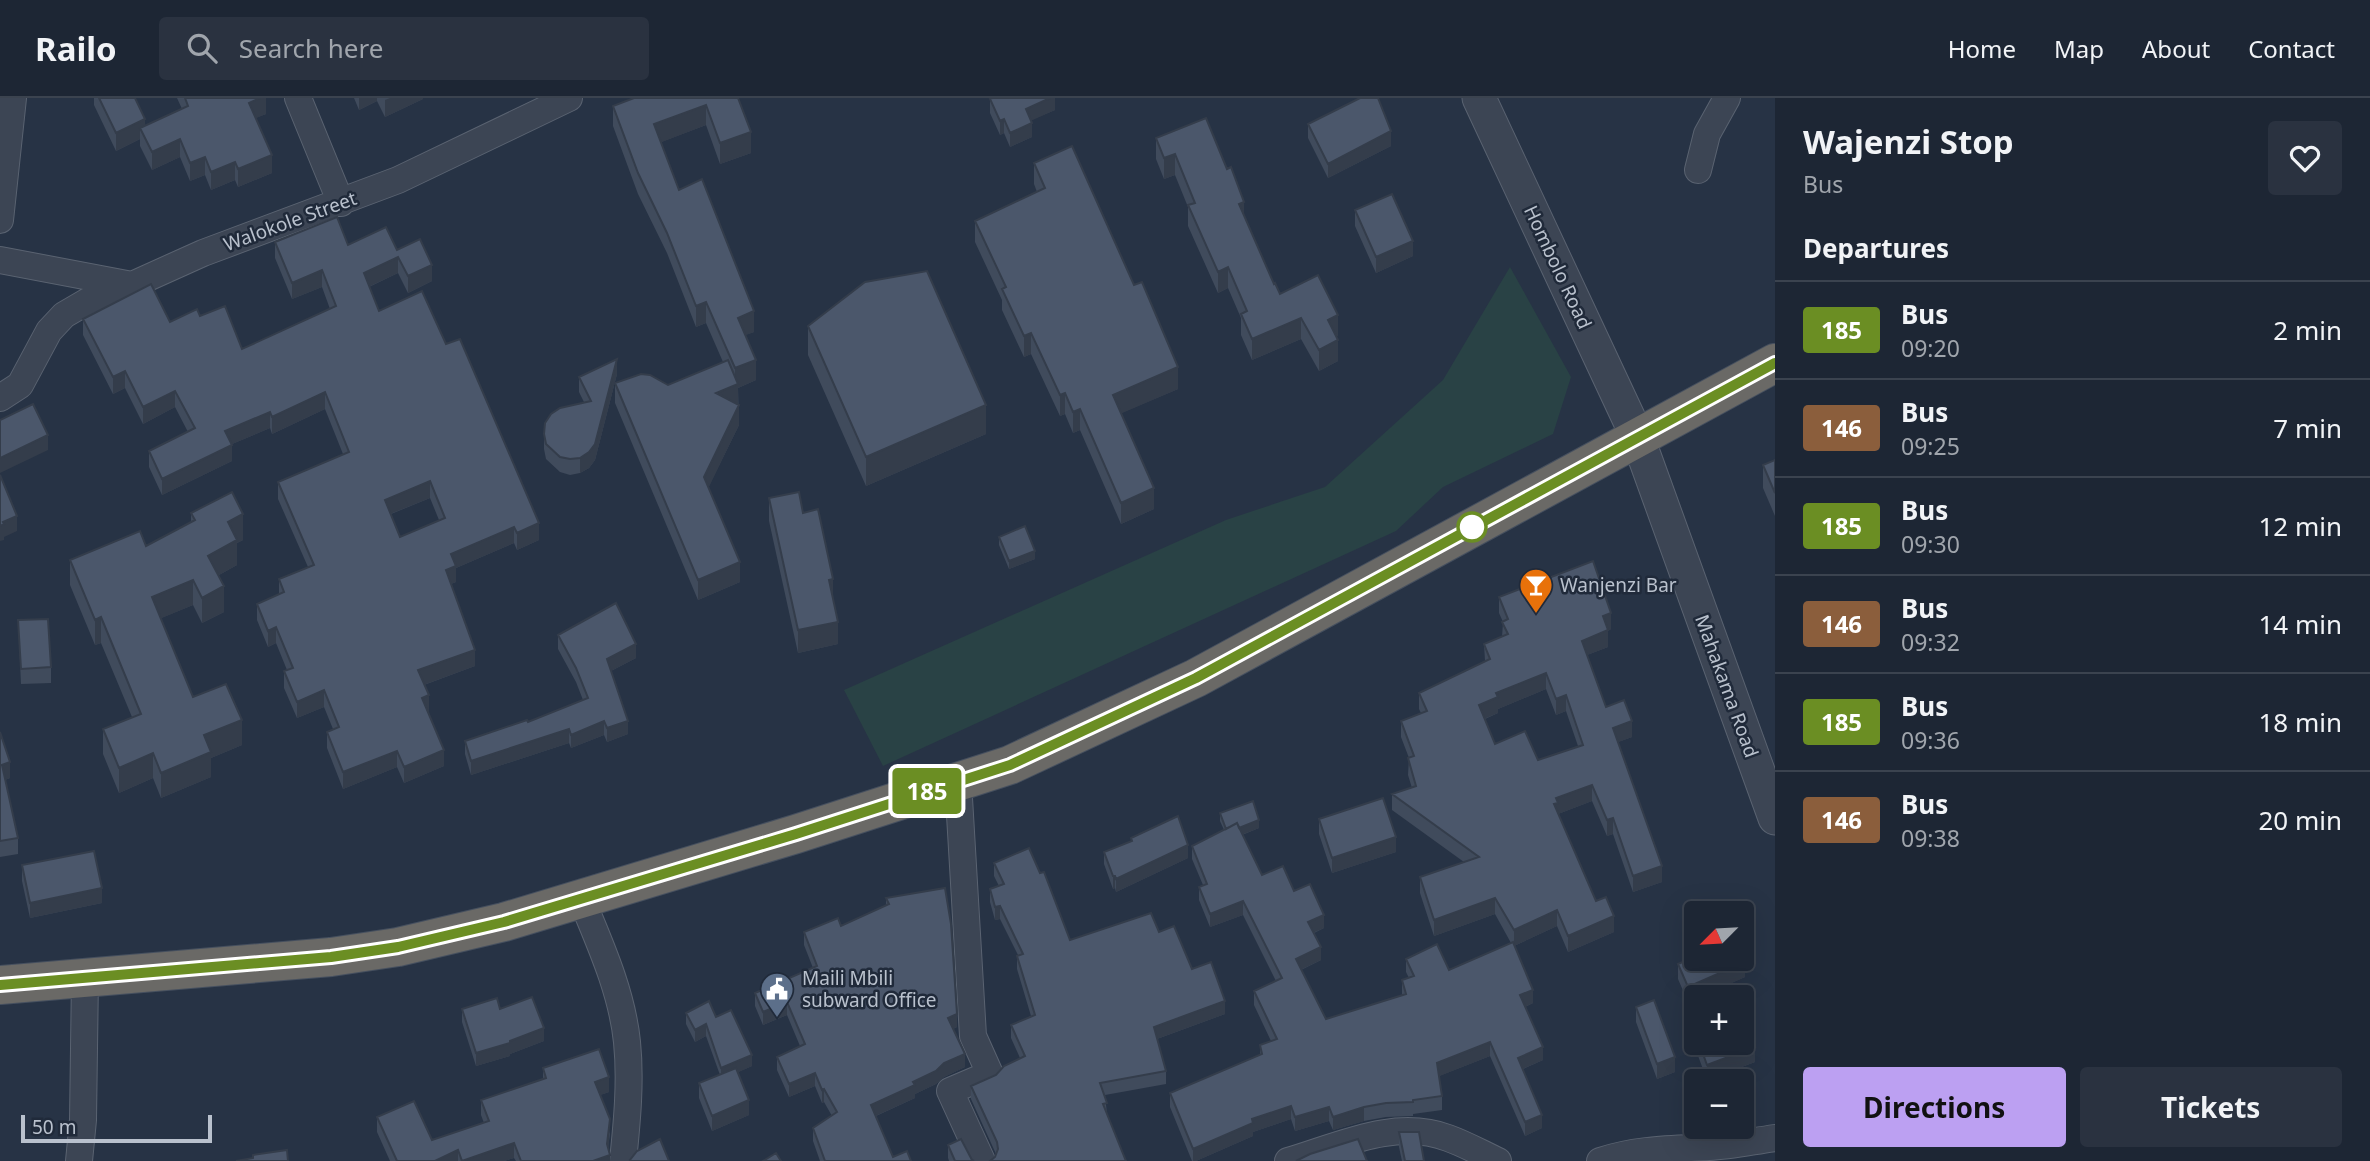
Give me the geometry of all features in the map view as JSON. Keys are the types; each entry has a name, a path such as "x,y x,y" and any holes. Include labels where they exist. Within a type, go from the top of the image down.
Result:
{"highway":[{"path":"0,985 331,957 398,947 504,922 796,834 1010,765 1196,678 1775,363"}],"street":[{"path":"0,220 13,98"},
{"path":"298,98 341,203"},
{"name":"Walokole Street","path":"0,398 20,385 49,331 64,315 88,302 203,253 398,180 569,98"},
{"name":"Hombolo Road","path":"1479,98 1637,436"},
{"path":"1698,170 1707,134 1727,98"},
{"path":"0,260 132,285"},
{"name":"Mahakama Road","path":"1637,436 1775,818"},
{"path":"958,781 973,1037 990,1074 950,1091 982,1161"},
{"path":"581,898 604,956 627,1041 628,1096 623,1161"},
{"path":"79,1161 83,1120 85,977"},
{"path":"1288,1161 1386,1131 1446,1137 1498,1161"},
{"path":"1600,1161 1651,1149 1712,1147 1775,1138"}],"green space":[{"path":"1510,267 1571,377 1553,434 1443,487 1396,531 883,766 844,690 1226,520 1325,487 1443,380"}],"building":[{"path":"99,98 135,98 145,119 116,133"},
{"path":"185,98 260,98 249,103 272,155 238,169 235,162 211,172 205,157 190,163 180,139 152,152 140,128 188,106"},
{"path":"634,98 738,98 751,132 720,143 706,105 654,124 679,190 702,179 754,311 738,318 756,360 735,368 706,302 696,306 667,233 638,173 613,106"},
{"path":"1050,98 1026,109 1032,123 1010,133 1004,119 1000,121 990,99"},
{"path":"1360,98 1378,98 1391,131 1328,164 1308,124"},
{"path":"1206,118 1227,169 1231,167 1244,202 1239,204 1274,284 1280,294 1318,275 1338,315 1328,320 1338,340 1319,350 1301,318 1252,339 1241,314 1247,311 1228,267 1218,272 1188,205 1195,203 1175,154 1164,158 1156,138"},
{"path":"1072,146 1134,285 1142,282 1178,367 1113,395 1154,488 1121,503 1080,409 1073,412 1065,393 1060,395 1031,333 1024,336 1002,289 1006,287 975,221 1045,188 1034,163"},
{"path":"1392,194 1413,241 1376,257 1355,210"},
{"path":"337,217 348,245 386,227 397,250 420,239 432,265 408,276 398,257 364,273 379,311 422,291 446,344 460,339 539,523 517,533 514,527 451,554 456,566 446,570 475,650 418,670 429,695 422,698 444,750 404,767 397,751 343,772 327,732 339,727 324,690 297,702 284,671 293,668 276,627 268,631 257,604 284,592 279,579 314,565 278,482 349,452 325,392 272,417 270,412 225,431 232,445 162,479 149,451 195,428 175,391 143,407 125,371 113,377 83,319 151,284 170,322 197,309 200,316 225,306 242,349 336,306 322,270 292,283 275,242","holes":["430,481 445,518 400,537 385,500"]},
{"path":"927,271 986,405 866,457 808,326 865,282"},
{"path":"617,359 595,444 580,458 560,457 546,444 545,423 551,414 560,408 591,401 579,377"},
{"path":"728,360 738,384 716,393 739,405 704,477 740,562 698,580 615,383 641,374 650,375 668,385"},
{"path":"33,404 48,435 0,458 0,420"},
{"path":"1775,460 1775,493 1763,465"},
{"path":"0,475 17,516 0,526"},
{"path":"232,492 243,514 228,522 237,540 208,556 224,586 202,598 193,580 152,597 193,697 226,684 242,720 204,735 211,752 161,773 153,753 119,768 103,729 141,714 101,617 95,620 70,560 140,531 146,546 195,520 191,513"},
{"path":"799,492 803,513 818,509 833,579 829,580 838,622 798,630 769,498"},
{"path":"1025,526 1035,551 1009,561 999,537"},
{"path":"1593,561 1611,613 1603,616 1608,630 1582,641 1606,707 1624,700 1632,721 1613,728 1662,866 1633,876 1613,818 1607,820 1592,785 1556,798 1558,803 1554,804 1596,901 1606,897 1614,916 1568,936 1557,910 1514,930 1495,898 1434,920 1420,877 1479,857 1392,794 1416,786 1408,758 1414,756 1401,721 1427,711 1419,693 1490,659 1484,644 1508,634 1502,622 1508,619 1499,597","holes":["1546,673 1556,699 1566,695 1583,745 1538,760 1525,731 1495,744 1479,705 1498,697 1496,693"]},
{"path":"616,603 636,644 607,659 628,721 607,728 604,721 571,735 569,729 471,761 465,741 527,720 528,722 588,698 558,635"},
{"path":"48,619 51,667 21,669 18,620"},
{"path":"0,732 10,762 2,765 18,838 0,841"},
{"path":"1383,798 1396,837 1332,858 1319,819"},
{"path":"1253,801 1259,820 1239,828 1237,823 1226,829 1220,813"},
{"path":"1178,816 1188,845 1116,879 1113,876 1104,852 1132,841 1131,838"},
{"path":"1237,823 1262,875 1283,866 1294,891 1310,884 1324,915 1308,922 1321,947 1296,959 1326,1019 1406,994 1402,980 1414,976 1406,959 1437,944 1449,970 1513,942 1533,990 1520,995 1543,1047 1518,1058 1542,1115 1525,1122 1490,1042 1437,1063 1442,1096 1364,1107 1333,1117 1329,1107 1295,1117 1291,1106 1252,1119 1253,1123 1193,1149 1170,1093 1262,1054 1260,1045 1277,1039 1254,991 1282,978 1243,901 1210,914 1199,887 1207,884 1192,846"},
{"path":"1029,848 1040,873 1044,872 1070,940 1151,913 1159,932 1174,926 1192,969 1211,962 1225,1001 1154,1027 1166,1071 1100,1083 1107,1103 1103,1104 1126,1161 990,1161 998,1149 997,1142 971,1086 996,1075 1004,1066 1025,1056 1011,1025 1035,1015 1017,956 1023,954 1000,906 995,907 990,889 1004,884 994,863"},
{"path":"94,851 102,888 30,903 22,865"},
{"path":"945,888 951,924 957,1014 948,1018 965,1054 913,1082 915,1085 871,1105 893,1157 907,1151 911,1161 825,1161 813,1128 837,1112 824,1089 822,1090 815,1073 789,1084 777,1057 805,1044 787,1002 763,1012 755,993 817,966 804,932 838,918 841,926 889,904 886,898"},
{"path":"1684,961 1684,971 1724,971 1687,985 1678,964"},
{"path":"532,997 544,1028 510,1043 476,1053 462,1009 497,998 500,1009"},
{"path":"1654,1000 1675,1057 1657,1064 1636,1007"},
{"path":"709,1001 716,1017 731,1010 752,1055 721,1068 706,1024 695,1030 686,1013"},
{"path":"599,1049 609,1077 595,1082 610,1119 607,1144 610,1155 593,1161 521,1161 514,1143 462,1161 458,1150 435,1161 397,1161 377,1117 414,1101 432,1140 489,1121 481,1100 546,1078 543,1068"},
{"path":"1703,1055 1734,1055 1707,1065"},
{"path":"736,1068 749,1100 712,1116 699,1083"},
{"path":"1399,1132 1419,1132 1424,1161 1405,1161"},
{"path":"660,1139 669,1161 630,1160 637,1151"},
{"path":"961,1139 974,1161 955,1161 948,1145"},
{"path":"1358,1139 1367,1161 1296,1161 1310,1154"},
{"path":"287,1150 288,1161 236,1161 253,1158 253,1155"},
{"path":"776,1153 781,1161 763,1161"}],"bus line":[{"name":"185","path":"0,985 331,957 398,947 504,922 796,834 1010,765 1196,678 1775,363"}],"place":[{"name":"Wanjenzi Bar","path":"1536,615"},
{"name":"Maili Mbili subward Office","path":"777,1019"}]}
